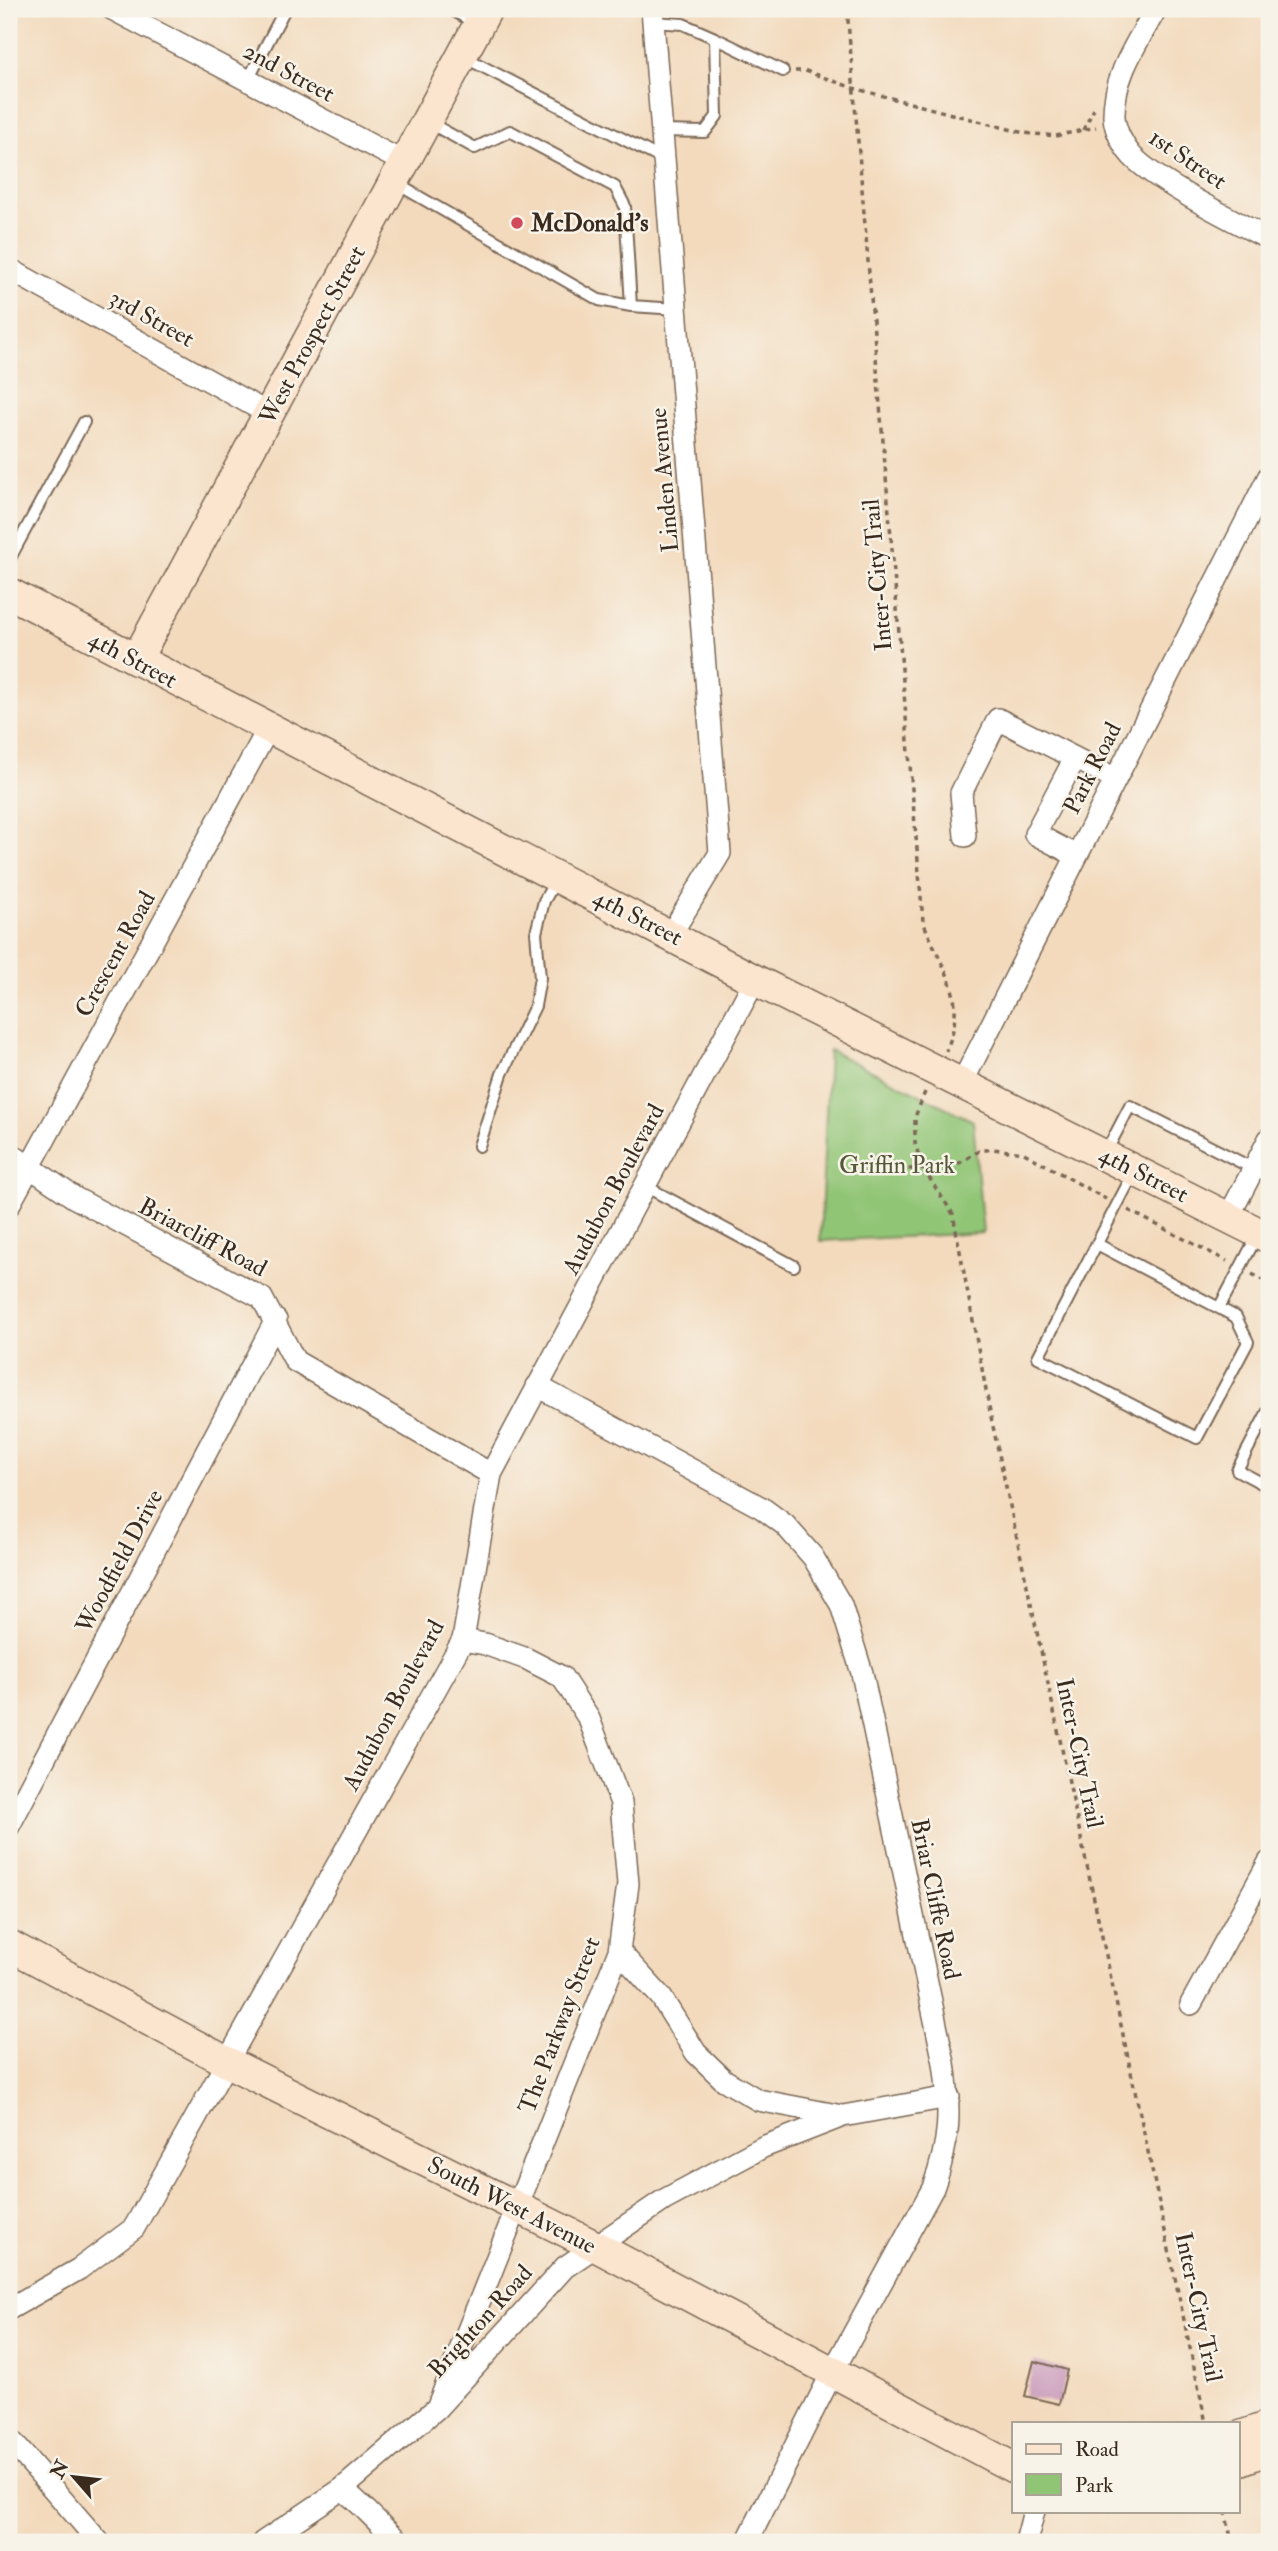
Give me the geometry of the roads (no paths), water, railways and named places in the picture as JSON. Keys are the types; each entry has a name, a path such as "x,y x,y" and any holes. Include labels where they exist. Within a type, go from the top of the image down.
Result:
{"street":[{"name":"2nd Street","path":"112,9 248,80 400,173"},
{"name":"1st Street","path":"1156,9 1123,68 1116,92 1117,129 1131,155 1150,170 1269,239"},
{"name":"Linden Avenue","path":"653,15 720,853 671,934"},
{"name":"West Prospect Street","path":"136,660 428,122 482,17"},
{"name":"3rd Street","path":"9,270 269,414"},
{"name":"Park Road","path":"962,1083 1269,476"},
{"name":"4th Street","path":"9,593 268,729 671,934 755,981 1264,1235"},
{"path":"965,836 961,793 998,719 1116,779"},
{"name":"Crescent Road","path":"9,1205 268,729"},
{"path":"1074,758 1035,834 1077,856"},
{"name":"Audubon Boulevard","path":"9,2309 79,2269 134,2228 225,2061 463,1640 491,1474 755,981"},
{"path":"1229,1216 1269,1139"},
{"name":"Briarcliff Road","path":"9,1153 75,1198 262,1298 276,1320 295,1362 491,1474"},
{"name":"Woodfield Drive","path":"9,1826 276,1320"},
{"name":"Briar Cliffe Road","path":"537,1386 762,1508 785,1525 829,1581 841,1605 862,1673 949,2096 950,2124 945,2156 933,2188 832,2373 747,2542"},
{"name":"The Parkway Street","path":"437,2408 619,1951 628,1884 621,1802 589,1718 562,1677 527,1659 485,1644 463,1640"},
{"path":"1191,2004 1269,1862"},
{"name":"South West Avenue","path":"9,1945 225,2061 595,2246 1012,2467"},
{"path":"619,1951 661,1997 696,2053 724,2080 758,2100 843,2116"},
{"name":"Brighton Road","path":"263,2542 342,2489 437,2408 565,2267 664,2200 763,2147 843,2116 949,2096"},
{"path":"1240,2436 1269,2426"},
{"path":"9,2438 99,2542"},
{"path":"1240,2460 1269,2449"},
{"path":"342,2489 366,2507 387,2532 400,2542"},
{"path":"1026,2542 1034,2512"}],"lane":[{"path":"248,80 285,9"},
{"path":"450,9 482,17"},
{"path":"653,15 683,24 783,71"},
{"path":"662,131 705,132 717,116 715,38"},
{"path":"461,55 665,161"},
{"path":"428,122 475,148 510,131 615,187 625,206 631,306"},
{"path":"400,173 429,200 599,300 631,306 677,309"},
{"path":"9,560 84,422"},
{"path":"479,1146 502,1074 535,1006 540,978 536,933 544,901 558,876"},
{"path":"1105,1154 1130,1106 1254,1169"},
{"path":"1097,1244 1236,1317 1248,1342 1197,1438 1038,1357 1135,1170"},
{"path":"645,1186 794,1266"},
{"path":"1219,1308 1240,1268 1264,1235"},
{"path":"1269,1409 1237,1470 1269,1487"}],"place":[{"name":"McDonald's","path":"517,223"}],"park label":[{"name":"Griffin Park","path":"897,1165"}]}
